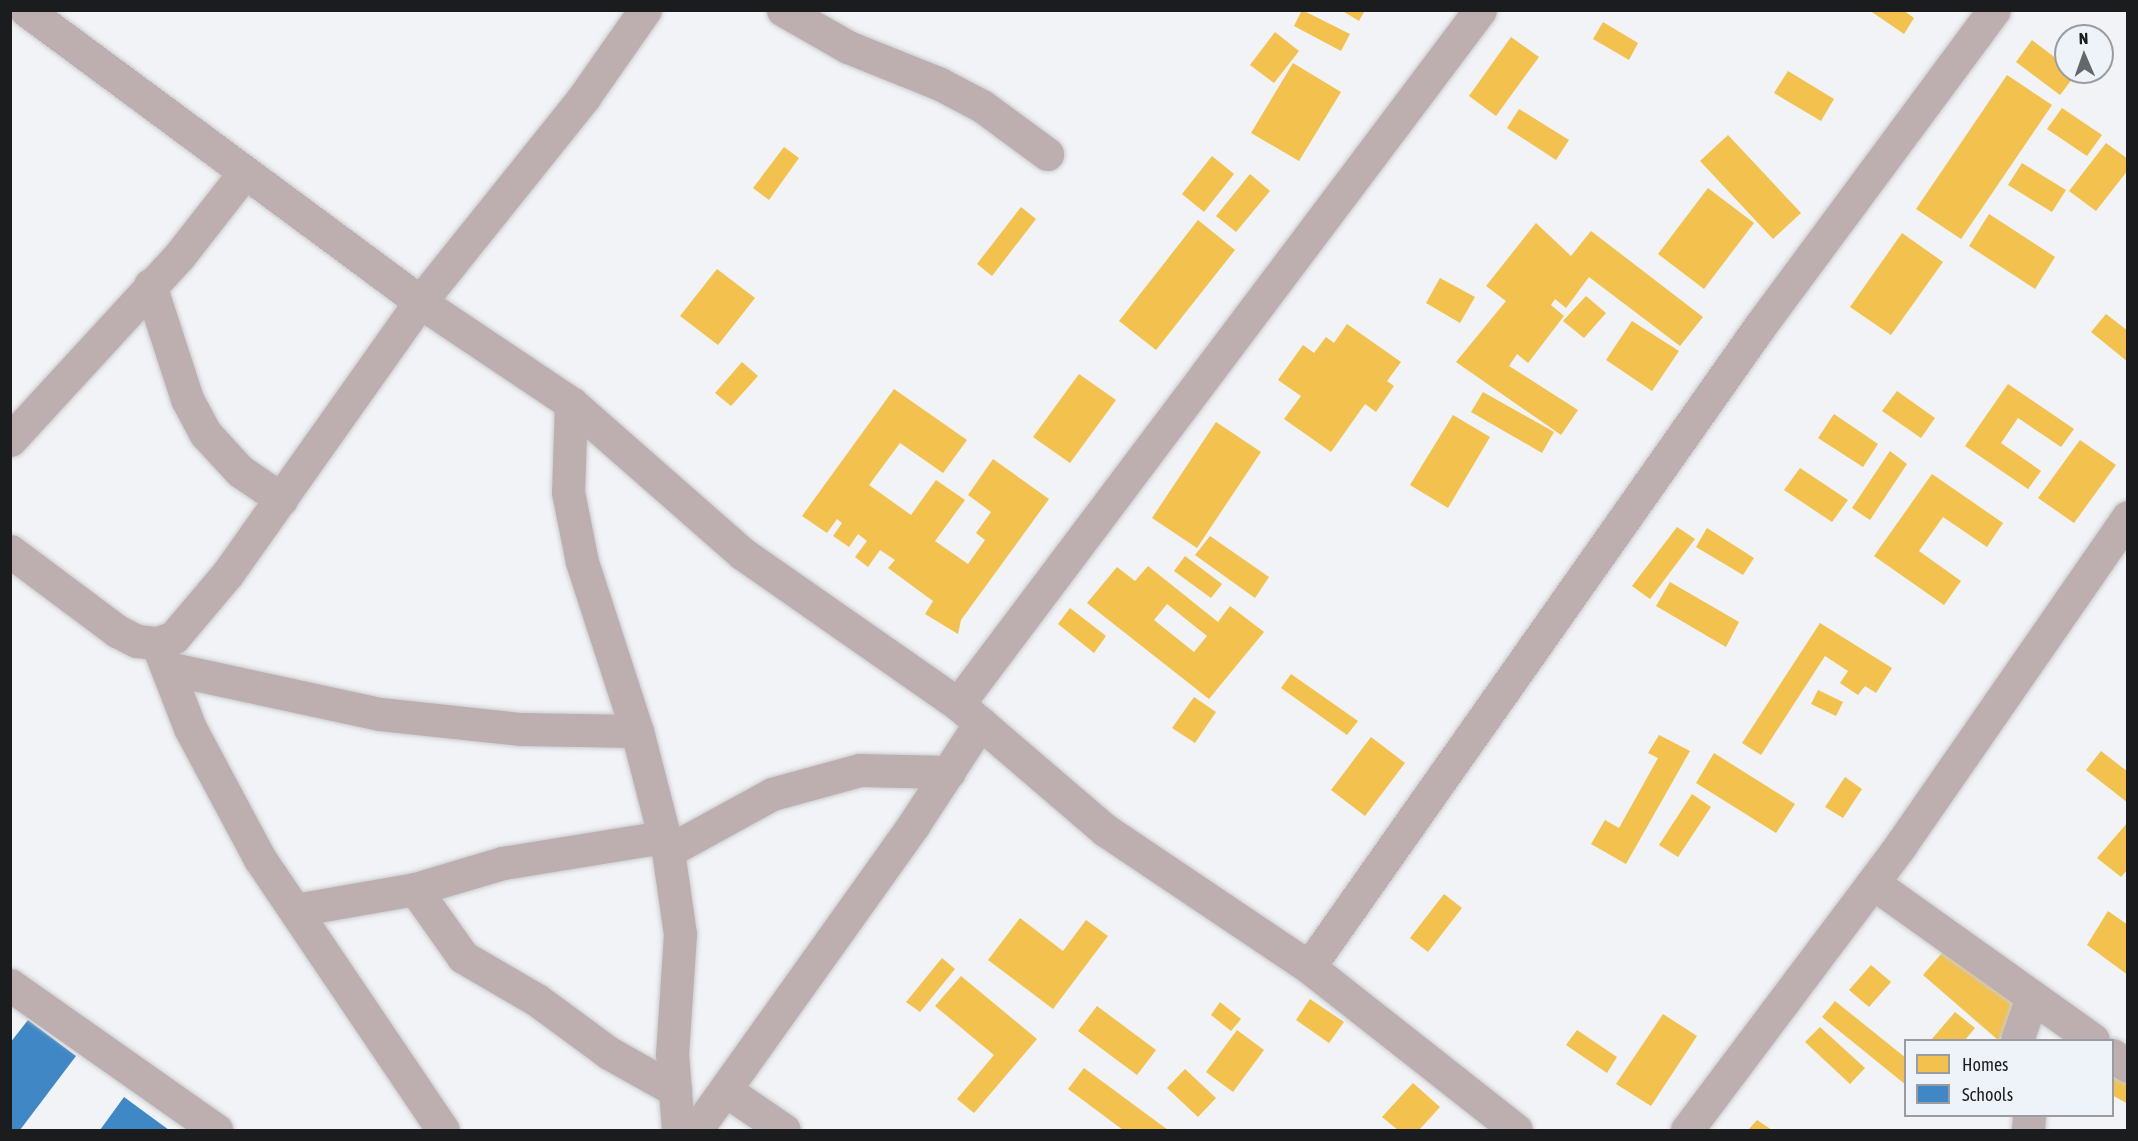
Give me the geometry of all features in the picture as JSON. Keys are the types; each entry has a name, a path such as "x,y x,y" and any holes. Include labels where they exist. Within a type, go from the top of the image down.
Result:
{"street":[{"path":"26,10 420,302 571,402 743,554 969,714 1105,830 1309,967 1516,1131"},
{"path":"162,656 174,637 228,573 420,302 584,97 645,10"},
{"path":"783,10 848,47 940,84 982,106 1047,154"},
{"path":"696,1131 949,772 969,714 1480,10"},
{"path":"1309,967 1760,326 1994,10"},
{"path":"10,440 180,255 244,173"},
{"path":"150,285 187,399 206,434 240,471 281,499"},
{"path":"571,402 568,492 582,562 637,731 666,844 680,934 672,1053 678,1131"},
{"path":"1687,1131 1873,883 2126,520"},
{"path":"10,551 117,631 162,656 380,714 521,729 637,731"},
{"path":"162,656 190,728 255,849 443,1131"},
{"path":"295,910 415,889 503,863 666,844 772,795 860,770 949,772"},
{"path":"1873,883 2090,1039"},
{"path":"415,889 463,957 537,1000 609,1053 675,1090"},
{"path":"10,985 216,1131"},
{"path":"2018,1039 2032,997"},
{"path":"2114,1056 2127,1066"},
{"path":"724,1090 784,1131"}],"building: Homes":[{"path":"1302,10 1350,34 1341,51 1294,26"},
{"path":"1341,10 1365,10 1359,21"},
{"path":"1869,10 1903,10 1914,18 1904,34"},
{"path":"1603,22 1638,43 1629,60 1593,39"},
{"path":"1275,32 1299,51 1274,83 1250,65"},
{"path":"1511,37 1539,57 1496,116 1469,96"},
{"path":"2032,40 2054,57 2054,84 2068,84 2060,95 2016,62"},
{"path":"1293,63 1341,92 1299,161 1251,133"},
{"path":"1788,71 1834,99 1821,121 1774,93"},
{"path":"2007,75 2052,105 1961,239 1916,209"},
{"path":"2062,108 2102,135 2087,156 2047,129"},
{"path":"1519,109 1569,140 1556,160 1507,128"},
{"path":"1728,135 1801,213 1773,239 1700,161"},
{"path":"2106,143 2128,159 2128,170 2096,211 2069,191"},
{"path":"784,147 799,158 769,200 753,188"},
{"path":"1212,156 1234,174 1204,212 1182,194"},
{"path":"2022,163 2066,190 2052,212 2008,185"},
{"path":"1250,174 1270,191 1236,232 1216,216"},
{"path":"1708,188 1754,223 1704,289 1658,254"},
{"path":"1021,207 1036,219 992,276 977,264"},
{"path":"1989,214 2055,257 2035,289 1969,246"},
{"path":"1198,220 1235,250 1156,350 1119,321"},
{"path":"1536,223 1571,256 1591,231 1703,317 1680,346 1589,277 1566,308 1555,299 1551,305 1564,316 1528,363 1517,354 1509,366 1578,410 1561,435 1456,362 1506,301 1486,286"},
{"path":"1902,233 1943,262 1891,335 1850,307"},
{"path":"717,269 755,298 718,345 680,316"},
{"path":"1440,278 1475,297 1460,323 1426,303"},
{"path":"1586,296 1606,313 1584,338 1563,321"},
{"path":"2106,314 2128,331 2128,362 2091,332"},
{"path":"1632,321 1679,351 1652,391 1606,360"},
{"path":"1347,324 1401,362 1387,381 1394,386 1376,412 1365,404 1331,452 1284,419 1301,396 1278,380 1303,345 1314,353 1326,337 1334,343"},
{"path":"742,362 758,376 731,406 715,393"},
{"path":"1079,374 1116,400 1070,463 1033,437"},
{"path":"2008,384 2074,429 2061,447 2018,418 2001,443 2041,471 2028,489 1965,446"},
{"path":"894,389 967,440 943,473 900,443 869,485 911,515 936,480 965,500 935,541 968,564 985,540 976,533 991,512 968,495 993,459 1049,499 961,620 958,634 925,614 933,601 888,568 895,560 880,550 868,567 855,557 867,541 858,534 849,547 833,536 842,523 837,519 827,533 802,516"},
{"path":"1897,391 1935,418 1921,438 1882,411"},
{"path":"1483,392 1554,432 1542,453 1471,412"},
{"path":"1834,414 1878,444 1863,467 1818,438"},
{"path":"1453,415 1490,437 1448,508 1410,485"},
{"path":"1216,422 1261,452 1197,548 1152,518"},
{"path":"2080,440 2116,465 2074,523 2038,498"},
{"path":"1890,451 1907,464 1870,520 1852,508"},
{"path":"1800,468 1848,500 1832,522 1784,490"},
{"path":"1932,474 2003,523 1987,547 1943,517 1919,551 1961,581 1944,605 1874,556"},
{"path":"1677,527 1695,539 1650,599 1632,586"},
{"path":"1707,528 1754,558 1743,575 1696,547"},
{"path":"1210,536 1269,577 1255,598 1195,555"},
{"path":"1185,556 1222,584 1211,598 1174,571"},
{"path":"1148,566 1218,622 1230,606 1264,632 1209,699 1087,603 1117,567 1135,581","holes":["1167,604 1207,636 1194,652 1154,620"]},
{"path":"1670,582 1739,622 1726,647 1656,606"},
{"path":"1070,608 1106,636 1094,653 1058,624"},
{"path":"1820,623 1892,668 1876,693 1865,686 1858,695 1840,683 1848,671 1825,656 1761,755 1742,743"},
{"path":"1291,674 1358,721 1347,735 1281,688"},
{"path":"1818,690 1843,702 1836,716 1811,704"},
{"path":"1194,697 1216,712 1195,743 1172,728"},
{"path":"1659,735 1690,751 1626,864 1591,844 1605,820 1619,828 1658,758 1648,753"},
{"path":"1371,737 1405,763 1365,816 1331,790"},
{"path":"2101,751 2128,772 2128,803 2086,770"},
{"path":"1714,753 1795,804 1776,833 1696,783"},
{"path":"1845,777 1862,789 1843,818 1825,807"},
{"path":"1692,794 1711,807 1678,857 1659,845"},
{"path":"2128,822 2128,869 2121,877 2097,858"},
{"path":"1444,894 1462,908 1428,952 1410,938"},
{"path":"2108,911 2128,925 2128,975 2087,945"},
{"path":"1020,918 1063,951 1086,920 1108,936 1053,1009 988,960"},
{"path":"1954,939 2029,1004 1997,1039 1923,975"},
{"path":"942,958 955,969 920,1012 906,1002"},
{"path":"1871,965 1891,982 1869,1007 1849,990"},
{"path":"961,976 1037,1039 974,1113 957,1099 994,1055 935,1006"},
{"path":"1310,999 1344,1022 1329,1043 1296,1020"},
{"path":"1835,1001 1904,1056 1904,1083 1822,1017"},
{"path":"1220,1002 1241,1019 1231,1031 1211,1015"},
{"path":"1097,1006 1156,1050 1137,1075 1078,1031"},
{"path":"1955,1012 1975,1028 1966,1039 1932,1039"},
{"path":"1663,1014 1697,1036 1651,1106 1616,1084"},
{"path":"1820,1027 1865,1068 1850,1084 1805,1042"},
{"path":"1237,1030 1264,1050 1233,1092 1206,1072"},
{"path":"1577,1030 1617,1057 1607,1073 1566,1045"},
{"path":"2128,1066 2128,1104 2114,1096 2114,1072"},
{"path":"1084,1068 1168,1130 1123,1130 1068,1089"},
{"path":"1185,1069 1216,1098 1198,1117 1167,1088"},
{"path":"1413,1083 1440,1107 1419,1130 1398,1130 1382,1117"},
{"path":"1757,1120 1772,1130 1748,1130"}],"building: Schools":[{"path":"28,1020 76,1056 20,1130 10,1130 10,1043"},
{"path":"124,1097 169,1130 100,1130"}]}
